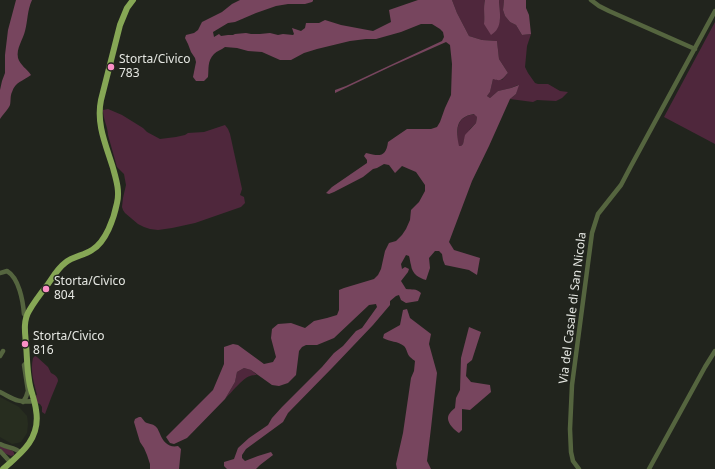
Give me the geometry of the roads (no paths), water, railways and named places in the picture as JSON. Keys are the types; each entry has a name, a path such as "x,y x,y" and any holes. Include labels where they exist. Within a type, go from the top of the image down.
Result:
{"main road":[{"path":"3,469 21,454 30,444 36,431 37,415 28,380 25,332 26,316 63,264 71,258 92,250 101,242 107,232 118,202 118,189 101,130 99,111 120,25 127,8 133,0"}],"street":[{"path":"591,0 609,11 695,49"},
{"name":"Via del Casale di San Nicola","path":"579,469 573,461 571,452 570,429 572,385 593,229 598,214 621,185 632,166 715,11"},
{"path":"0,273 7,271 12,274 23,302 24,314 26,316"},
{"path":"0,356 3,351"},
{"path":"649,469 715,351"},
{"path":"23,402 28,394 24,365 27,362"},
{"path":"0,392 18,401 34,401"},
{"path":"0,444 14,448 21,454"},
{"path":"0,451 11,463"}],"place":[{"name":"Storta/Civico 783","path":"111,67"},
{"name":"Storta/Civico 804","path":"46,289"},
{"name":"Storta/Civico 816","path":"25,344"}]}
